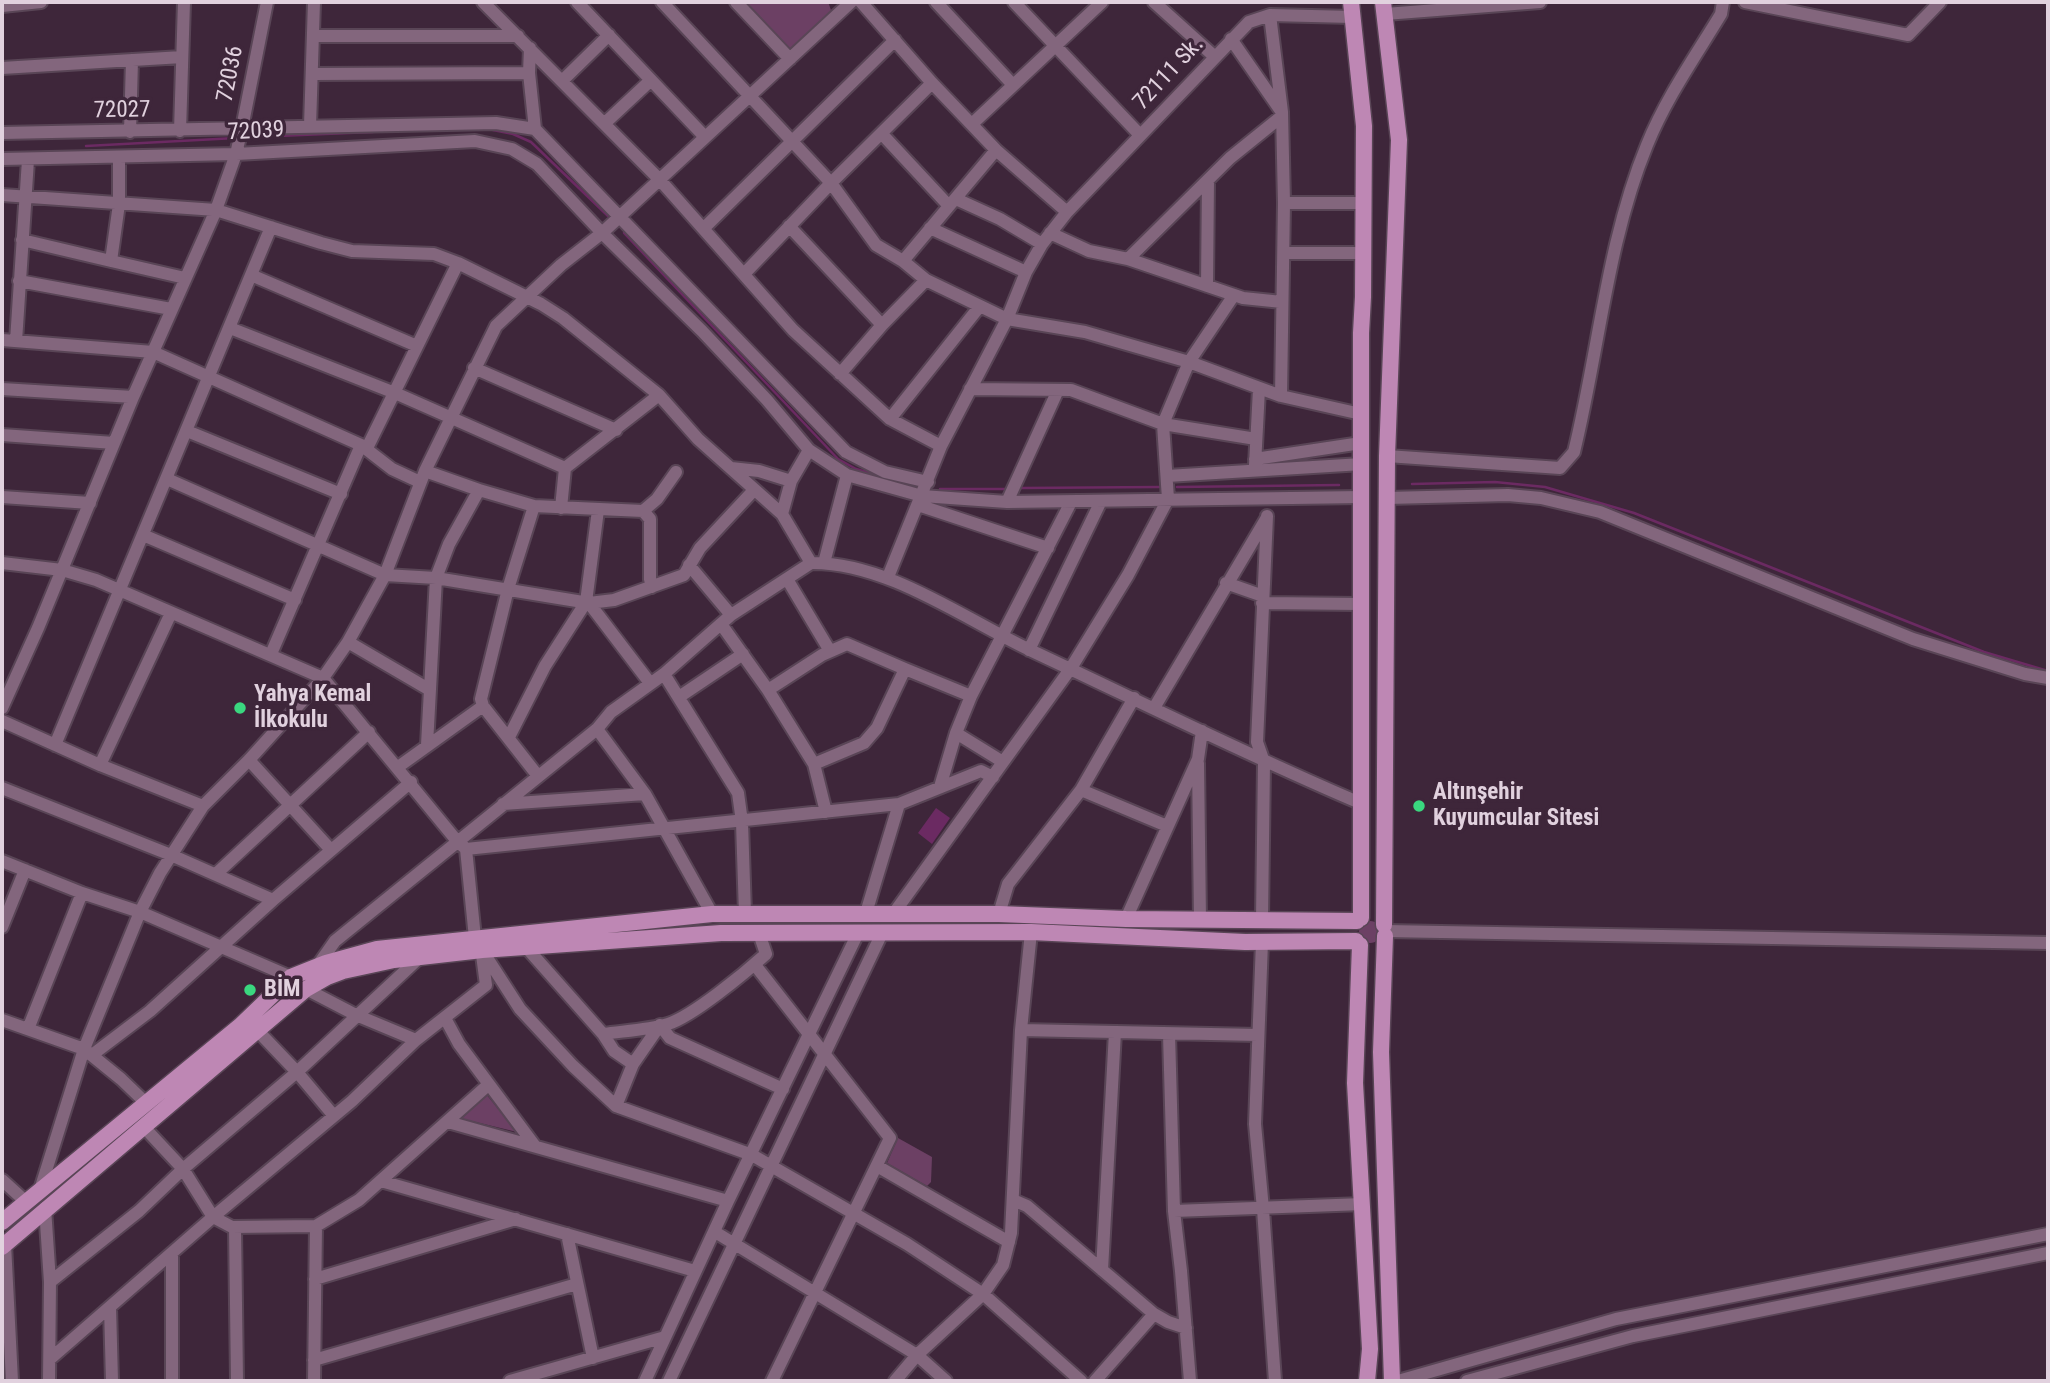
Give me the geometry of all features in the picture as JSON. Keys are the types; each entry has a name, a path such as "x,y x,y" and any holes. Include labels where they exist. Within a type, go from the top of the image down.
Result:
{"main road":[{"path":"1384,8 1399,140 1387,456 1385,930 1381,1052 1395,1381"},
{"path":"1352,10 1364,126 1361,898 1353,920 1353,931 1358,949 1355,1083 1370,1349 1367,1381"},
{"path":"2,1222 147,1104 266,1002 291,977 326,962 377,949 478,944 712,914 999,914 1200,920 1353,920 1372,916 1385,930"},
{"path":"4,1246 256,1029 306,989 327,976 343,971 478,944 526,947 721,933 1031,932 1262,942 1339,941 1358,949 1375,947 1383,941 1385,930"}],"street":[{"path":"2,6 41,2"},
{"path":"180,131 184,2"},
{"name":"72036","path":"2,708 133,397 216,210 243,128 267,2"},
{"path":"310,126 314,2"},
{"path":"483,2 660,180 793,330 890,419 941,446"},
{"path":"577,2 705,137"},
{"path":"662,2 831,183 876,245 903,261 926,281 1007,319 1085,332 1189,362 1281,396 1361,414"},
{"path":"736,2 790,59"},
{"path":"40,1192 140,912 203,806 323,678 348,642 385,575 423,476 496,326 526,296 621,216 851,2"},
{"path":"861,2 932,83 996,150 1067,212"},
{"path":"936,2 1013,85"},
{"path":"1014,2 1140,135"},
{"path":"972,124 1102,2"},
{"path":"1154,2 1215,57"},
{"path":"1384,8 1540,2"},
{"path":"1387,456 1560,468 1574,452 1617,239 1646,146 1664,107 1721,14 1723,2"},
{"path":"1745,2 1908,35 1940,2"},
{"name":"72111 Sk.","path":"888,577 941,446 1007,319 1026,272 1042,244 1067,212 1250,22 1296,8 1352,10"},
{"path":"1270,15 1282,114 1284,253 1281,396"},
{"path":"562,81 609,35"},
{"path":"313,36 518,36"},
{"path":"1231,39 1282,114"},
{"path":"704,228 895,40"},
{"path":"530,48 529,73 536,129 846,452 886,472 928,482"},
{"path":"2,68 182,57"},
{"path":"130,132 132,61"},
{"path":"312,74 529,73"},
{"path":"606,122 651,80"},
{"path":"744,274 932,83"},
{"path":"1128,260 1208,180 1282,114"},
{"name":"72027","path":"2,133 496,123 536,129"},
{"path":"881,134 953,203 1000,219 1042,244"},
{"name":"72039","path":"2,159 236,154 475,141 512,149 537,164 602,233"},
{"path":"903,261 996,150"},
{"path":"111,261 119,204 119,157"},
{"path":"16,341 27,160"},
{"path":"1207,286 1208,180"},
{"path":"2,195 216,210 352,251 434,254 458,263 526,296 563,318 659,395 698,439 782,514 817,563"},
{"path":"1284,203 1364,202"},
{"path":"789,226 882,325"},
{"path":"55,746 271,227"},
{"path":"930,228 1026,272"},
{"path":"602,233 702,331 767,400 809,450 848,475 1048,548"},
{"path":"1050,233 1089,251 1128,260 1234,295 1282,302"},
{"path":"22,240 185,278"},
{"path":"1284,253 1363,253"},
{"path":"271,654 341,494 364,446 395,393 458,263"},
{"path":"251,275 417,346"},
{"path":"19,281 171,309"},
{"path":"840,374 882,325 926,281"},
{"path":"894,914 1071,668 1128,575 1168,499 1163,424 1189,362 1234,295"},
{"path":"890,419 980,306"},
{"path":"230,328 395,393 565,468"},
{"path":"2,340 153,352 364,446 392,468 534,506 643,511 657,499 676,472"},
{"path":"474,368 616,430"},
{"path":"2,388 133,397"},
{"path":"970,389 1071,390 1163,424 1255,439"},
{"path":"1255,464 1259,389"},
{"path":"1007,502 1058,390"},
{"path":"561,508 565,468 659,395"},
{"path":"187,431 341,494"},
{"path":"2,435 114,443"},
{"path":"1167,476 1255,464 1361,443"},
{"path":"782,514 791,481 809,450"},
{"path":"1255,464 1362,464"},
{"path":"730,468 759,471 791,481"},
{"path":"817,563 848,475"},
{"path":"167,480 385,575 436,578 588,602 614,600 684,575 700,548 754,490"},
{"path":"427,746 436,578 455,531 479,490"},
{"path":"1387,498 1508,495 1541,498 1600,512 1913,639 2025,674 2048,678"},
{"path":"920,501 1070,502 1362,497"},
{"path":"2,498 90,503"},
{"path":"1154,708 1278,498"},
{"path":"1029,650 1101,501"},
{"path":"940,787 956,733 971,696 1070,502"},
{"path":"534,506 508,589 481,699 483,706 538,776"},
{"path":"509,737 545,666 588,602 598,510"},
{"path":"643,511 650,519 652,587"},
{"path":"1262,920 1264,762 1257,742 1267,516"},
{"path":"143,535 295,600"},
{"path":"2,563 62,570 96,580 323,678 462,845 486,985 416,1040 334,1116 50,1359"},
{"path":"316,968 335,942 462,845 503,804 597,729 611,712 664,674 726,619 817,563 888,577 1029,650 1264,762 1360,803"},
{"path":"689,565 726,619 743,654 814,764 826,812"},
{"path":"787,579 831,651"},
{"path":"1226,583 1263,599 1361,604"},
{"path":"588,602 650,683"},
{"path":"100,765 171,613"},
{"path":"348,642 430,690"},
{"path":"768,690 847,644 971,696"},
{"path":"679,697 743,654"},
{"path":"814,764 864,743 877,728 905,669"},
{"path":"664,674 738,793 742,822 745,914"},
{"path":"999,914 1008,884 1081,790 1134,698"},
{"path":"398,767 483,706"},
{"path":"2,721 55,746 203,806"},
{"path":"597,729 645,794 712,914"},
{"path":"216,874 369,732"},
{"path":"1200,920 1198,760 1202,732"},
{"path":"956,733 1003,762"},
{"path":"249,760 331,850"},
{"path":"1126,919 1198,760"},
{"path":"462,845 742,822 899,804 981,771 993,776"},
{"path":"88,1052 150,1011 273,900 411,782"},
{"path":"2,788 172,855 273,900"},
{"path":"1081,790 1167,826"},
{"path":"503,804 645,794"},
{"path":"866,913 899,804"},
{"path":"2,861 82,893 140,912 291,977"},
{"path":"2,927 25,870"},
{"path":"28,1029 82,893"},
{"path":"1385,930 2048,943"},
{"path":"895,1381 917,1355 983,1294 1003,1265 1009,1242 1013,1200 1021,1030 1031,932"},
{"path":"603,1034 660,1026 676,1021 755,965 766,954 759,933"},
{"path":"645,1381 728,1201 858,933"},
{"path":"669,1381 882,933"},
{"path":"1262,942 1255,1124 1275,1381"},
{"path":"478,944 520,1009 573,1066 616,1106 752,1155 907,1244 983,1294 1081,1381"},
{"path":"526,947 603,1034 614,1051 633,1064"},
{"path":"50,1282 139,1211 183,1169 297,1072 420,957"},
{"path":"755,965 890,1138 772,1381"},
{"path":"306,989 356,1015 416,1040"},
{"path":"445,1018 459,1044 535,1146"},
{"path":"2,1020 88,1052 147,1104"},
{"path":"616,1106 633,1064 660,1026"},
{"path":"660,1026 670,1038 783,1089"},
{"path":"256,1029 334,1116"},
{"path":"1021,1030 1258,1035"},
{"path":"1102,1270 1115,1032"},
{"path":"1169,1034 1174,1211 1190,1381"},
{"path":"143,1126 183,1169 213,1217 235,1227 316,1226 359,1200 488,1085"},
{"path":"448,1122 728,1201"},
{"path":"877,1166 1009,1242"},
{"path":"2,1180 25,1201"},
{"path":"381,1181 695,1271"},
{"path":"1013,1200 1027,1206 1154,1314 1186,1328"},
{"path":"1174,1211 1363,1204"},
{"path":"45,1208 50,1282 49,1381"},
{"path":"315,1279 516,1219"},
{"path":"314,1381 316,1226"},
{"path":"235,1227 237,1381"},
{"path":"715,1232 917,1355 946,1381"},
{"path":"567,1234 593,1358"},
{"path":"1395,1381 1616,1320 2048,1234"},
{"path":"4,1246 12,1381"},
{"path":"172,1253 172,1381"},
{"path":"1466,1381 1633,1336 2048,1253"},
{"path":"314,1360 577,1284"},
{"path":"110,1307 112,1381"},
{"path":"1095,1381 1154,1314"},
{"path":"510,1381 665,1337"}],"shaded area":[{"path":"746,2 828,2 831,10 829,15 787,52 743,6"},
{"path":"936,808 950,818 932,844 918,833"},
{"path":"1370,921 1378,924 1381,932 1378,940 1370,943 1362,940 1359,932 1362,924"},
{"path":"486,1094 517,1132 459,1118"},
{"path":"898,1138 932,1157 931,1182 927,1186 887,1163"}],"waterway":[{"path":"488,129 513,134 531,142 608,216"},
{"path":"254,137 373,132"},
{"path":"86,146 236,138"},
{"path":"624,233 838,459 856,469 881,476"},
{"path":"891,480 911,486"},
{"path":"1412,484 1495,482 1545,487 1634,513 1984,652 2048,671"},
{"path":"1177,487 1339,485"},
{"path":"1021,488 1159,487"},
{"path":"940,489 1006,489"}],"place":[{"name":"Yahya Kemal İlkokulu","path":"240,708"},
{"name":"Altınşehir Kuyumcular Sitesi","path":"1419,806"},
{"name":"BİM","path":"250,990"}]}
